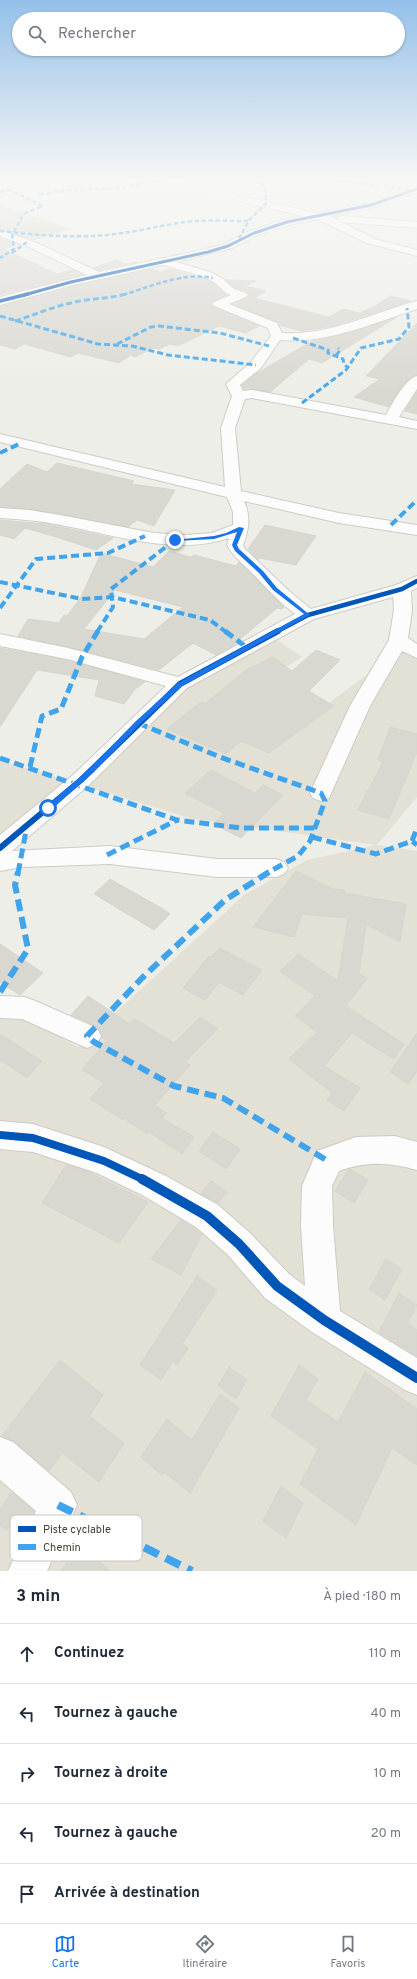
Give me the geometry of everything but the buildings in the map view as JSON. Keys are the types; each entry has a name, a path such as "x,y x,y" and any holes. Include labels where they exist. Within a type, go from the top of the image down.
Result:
{"street":[{"path":"46,251 98,276"},
{"path":"0,301 98,276 209,251"},
{"path":"165,262 206,274 218,280 230,291 242,295 218,304 273,326 277,336"},
{"path":"277,336 290,339 305,337 372,320 417,305"},
{"path":"277,336 256,365 233,384 239,396 228,428 233,493 241,512 241,528 235,545 236,550 261,572 275,589 308,615"},
{"path":"390,420 402,399 417,380"},
{"path":"239,396 252,394 417,425"},
{"path":"0,438 339,518 417,530"},
{"path":"0,513 33,515 175,540 214,538 241,528"},
{"path":"0,848 81,780 138,722 180,684 308,615 359,602 410,585"},
{"path":"321,793 341,745 360,706 398,640 403,610 410,585"},
{"path":"0,640 21,643 87,658 180,684"},
{"path":"398,640 417,652"},
{"path":"0,862 22,858 110,855 217,868 276,868"},
{"path":"0,1007 24,1008 87,1036"},
{"path":"0,1135 33,1138 104,1161 155,1186 207,1216 239,1244 277,1286 324,1320 417,1378"},
{"path":"324,1320 317,1226 317,1186 328,1161 356,1151 395,1150 417,1156"},
{"path":"0,1455 5,1461 58,1505 53,1515"},
{"path":"27,1571 32,1561"}],"shaded area":[{"path":"266,632 302,657 273,675 314,714 400,650 417,657 417,797 377,845 417,851 417,1571 0,1571 0,1002 78,1047 244,895 307,860 376,845 189,818 73,782 129,724"},
{"path":"0,761 73,782 0,842"}],"marked path":[{"path":"0,258 10,251"},
{"path":"15,321 70,303 94,298 115,297 180,277 197,278 203,276 213,278"},
{"path":"302,403 346,370 361,348 399,339 409,327 407,308"},
{"path":"0,316 98,344 132,346 168,355 256,365"},
{"path":"117,344 151,327 159,326 220,333 269,346"},
{"path":"293,338 328,350 328,353 343,359 344,364 348,368"},
{"path":"336,356 340,350 338,348"},
{"path":"0,453 21,443"},
{"path":"391,525 417,500"},
{"path":"0,608 36,559 108,553 145,536"},
{"path":"30,767 42,716 61,709 82,657 113,607 111,589 175,540"},
{"path":"0,582 82,599 112,597 210,620 246,647"},
{"path":"138,723 220,757 321,793 325,801 310,841 298,856 250,883 225,900 142,978 87,1036 94,1042 174,1086 223,1098 328,1161"},
{"path":"0,758 177,820 241,828 315,828"},
{"path":"107,855 177,820"},
{"path":"0,992 28,949 15,885 22,858 27,826"},
{"path":"412,841 417,828"},
{"path":"312,837 376,854 412,841 417,845"},
{"path":"58,1505 78,1515"},
{"path":"142,1546 192,1571"}],"cycle path":[{"path":"0,301 71,282 210,251"},
{"path":"0,848 81,780 138,723 180,684 308,615 402,589 417,581"},
{"path":"0,1135 33,1138 104,1161 155,1186 207,1216 239,1244 277,1286 324,1320 417,1378"}],"route":[{"path":"48,808 91,771 138,722 180,684 246,647 308,615 275,589 266,580 261,572 236,550 236,539 241,528 214,538 175,540"}]}
